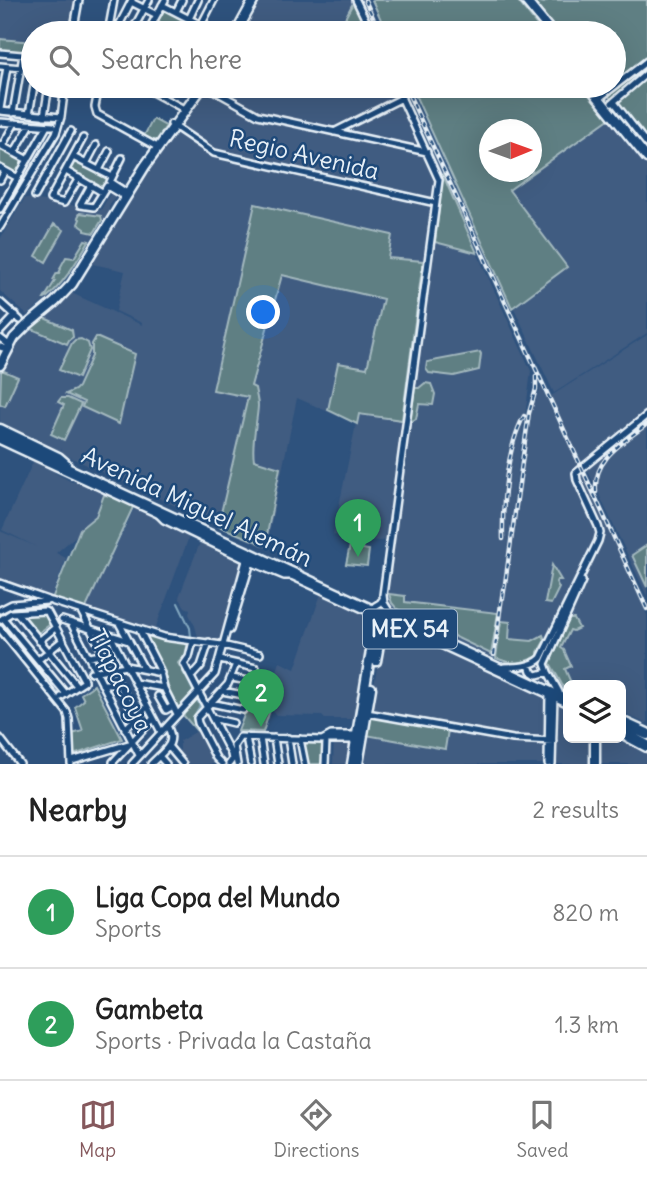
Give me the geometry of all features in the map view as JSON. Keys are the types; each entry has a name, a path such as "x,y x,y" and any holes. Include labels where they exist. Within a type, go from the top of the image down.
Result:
{"highway":[{"name":"Avenida Miguel Alemán","path":"0,436 75,475 155,509 295,576 376,606 397,623 560,695"},
{"path":"0,436 58,458 65,464"},
{"path":"0,436 56,468 75,475"},
{"name":"Avenida Miguel Alemán","path":"38,454 376,606 560,695"},
{"path":"626,722 647,728"},
{"path":"626,724 647,736"},
{"path":"626,735 647,748"}],"main road":[{"path":"238,21 248,0"},
{"path":"241,21 254,0"},
{"path":"523,0 540,21"},
{"path":"173,125 191,98"},
{"path":"0,365 3,346 12,332 62,288 123,193 193,98"},
{"path":"600,98 647,158"},
{"path":"604,98 647,152"},
{"path":"3,346 53,304 72,284 156,147"},
{"path":"94,239 94,248"},
{"path":"364,715 376,606"},
{"path":"352,764 369,698 381,630 386,625 397,623"},
{"path":"369,698 373,639"},
{"path":"358,764 359,736"},
{"path":"595,743 595,764"}],"street":[{"path":"76,21 79,0"},
{"path":"110,21 114,0"},
{"path":"137,21 149,0"},
{"path":"176,12 182,0"},
{"path":"189,19 198,0"},
{"path":"203,21 214,0"},
{"path":"356,0 366,21"},
{"path":"121,21 132,1 158,14"},
{"path":"154,21 164,3 193,21"},
{"path":"0,53 21,55"},
{"path":"626,77 647,61"},
{"path":"13,113 21,68 3,66 0,110 13,113 61,117"},
{"path":"626,92 647,74"},
{"path":"29,114 32,98"},
{"path":"44,116 47,98"},
{"path":"0,227 56,133 63,98"},
{"path":"97,98 95,107 99,116 156,147"},
{"path":"163,98 182,108"},
{"path":"224,98 254,114 427,152"},
{"path":"618,98 611,104 647,144"},
{"path":"334,132 402,99 439,180 376,606"},
{"path":"0,122 50,126 0,209"},
{"path":"15,123 1,146 28,160"},
{"path":"14,153 31,124"},
{"name":"Regio Avenida","path":"173,125 214,153 436,203"},
{"path":"35,196 71,131"},
{"path":"79,178 64,203 50,198 83,138"},
{"path":"86,164 96,145"},
{"path":"99,170 109,151"},
{"path":"57,156 99,170 108,184 123,193"},
{"path":"90,185 81,205 92,208 122,158"},
{"path":"0,180 3,169 18,178"},
{"path":"23,169 31,174"},
{"path":"66,171 90,185 108,184"},
{"path":"0,302 18,318 0,332"},
{"path":"0,320 6,325"},
{"path":"550,764 550,741 560,695 547,670 546,660 599,537 598,526 576,478 577,474 647,417"},
{"path":"132,764 215,674 249,561 247,554 236,549"},
{"path":"249,561 263,560"},
{"path":"249,561 284,576 295,576"},
{"path":"0,583 161,636 209,642 260,654"},
{"path":"28,593 23,612 39,641 77,687"},
{"path":"0,610 10,604 51,601"},
{"path":"81,611 106,655 89,657"},
{"path":"23,612 48,613 84,681 64,695 2,619 11,613 23,612"},
{"path":"62,620 129,641"},
{"name":"Tlapacoya","path":"71,622 89,657 93,672 139,755"},
{"path":"119,623 144,669"},
{"path":"39,641 56,627"},
{"path":"0,629 65,709 69,719 71,763 130,743"},
{"path":"139,629 161,673 164,688 177,714"},
{"path":"110,635 160,732"},
{"path":"38,660 63,640"},
{"path":"192,641 189,657 184,663 197,694 208,705 232,756 229,764"},
{"path":"191,677 203,663 209,642"},
{"path":"504,667 532,664 541,658 551,644"},
{"path":"220,660 256,668"},
{"path":"222,764 216,758 197,721 198,716 232,678 236,664"},
{"path":"532,664 547,670"},
{"path":"532,664 531,671 537,675 547,670"},
{"path":"93,672 126,666 161,673"},
{"path":"232,678 253,682"},
{"path":"135,683 164,688"},
{"path":"102,684 119,684 136,717"},
{"path":"222,691 248,696"},
{"path":"158,696 166,710 173,706"},
{"path":"208,705 243,710"},
{"path":"125,729 147,707"},
{"path":"364,715 513,739 550,741"},
{"path":"212,718 234,721 230,731"},
{"path":"106,764 113,763 153,719"},
{"path":"151,764 171,742 172,735 167,726"},
{"path":"237,764 234,746 238,739 244,737 324,741 331,735 359,736"},
{"path":"244,737 251,764"},
{"path":"0,738 20,764"},
{"path":"260,738 264,764"},
{"path":"274,738 278,764"},
{"path":"288,738 292,764"},
{"path":"300,739 305,764"},
{"path":"626,739 647,748"},
{"path":"324,741 325,764"},
{"path":"168,746 183,764"},
{"path":"93,755 93,764"},
{"path":"159,755 166,764"}],"shaded area":[{"path":"0,0 77,0 73,21 21,21 21,40 0,38"},
{"path":"258,0 353,0 362,21 246,21"},
{"path":"198,98 396,98 435,182 390,540 333,535 356,424 297,398 266,548 61,453 62,448 60,452 0,425 0,371 16,338 69,292 142,325 116,311 125,271 88,263 93,260 145,174"},
{"path":"610,118 647,164 647,333 554,393 514,308 567,267 509,190 520,182 542,182 542,166"},
{"path":"111,192 116,195 109,211 66,279 51,296 27,315 0,291 0,239 25,198 101,210"},
{"path":"435,242 477,253 531,371 493,658 385,607"},
{"path":"647,335 647,420 582,471 647,615 647,724 626,713 626,680 563,680 563,690 495,658 530,412 541,387 579,466 582,463 551,396"},
{"path":"647,423 647,596 587,469"},
{"path":"34,460 54,469 55,473 72,482 78,481 107,495 98,517 56,553 66,558 51,598 0,581 0,531 37,547 2,530"},
{"path":"136,505 190,534 154,632 86,609"},
{"path":"201,540 239,558 243,565 222,641 198,637 189,614 190,609 185,607 179,597"},
{"path":"322,591 371,614 373,618 357,719 276,715 271,709 277,691 271,689 280,662 295,669"},
{"path":"392,625 563,702 563,743 593,743 593,764 361,764 383,631"},
{"path":"197,731 216,764 187,764 177,753 180,750 180,741"},
{"path":"334,741 352,741 349,764 333,764"},
{"path":"597,743 625,743 647,753 647,764 596,764"}],"green space":[{"path":"372,0 517,0 534,21 382,21"},
{"path":"532,0 544,3 548,0 647,0 647,146 610,98 626,98 626,21 549,21"},
{"path":"354,1 363,21 344,21"},
{"path":"165,8 189,21 158,21"},
{"path":"0,39 21,41 21,53 0,51"},
{"path":"416,98 594,98 610,118 542,166 542,119 479,119 479,182 520,182 509,190 567,267 512,308"},
{"path":"153,119 166,126 157,140 144,136"},
{"path":"0,146 24,161 17,175 0,166"},
{"path":"74,158 110,178 104,189 68,170"},
{"path":"443,175 477,253 435,242"},
{"path":"255,204 392,235 388,258 423,261 402,420 359,414 357,424 328,410 338,363 367,368 383,299 282,275 251,386 255,388 258,406 254,460 280,468 265,545 218,526 248,397 213,390"},
{"path":"80,213 101,216 102,220 94,233 85,231 78,224"},
{"path":"54,224 64,230 46,262 36,256"},
{"path":"85,240 89,241 69,272 58,287 44,299 66,257 74,258"},
{"path":"42,317 72,330 73,337 67,344 32,329 31,326"},
{"path":"96,337 135,354 119,424 82,407 84,402 66,394 78,387 92,356 92,344"},
{"path":"81,339 88,343 90,350 78,378 59,370 72,343"},
{"path":"480,352 479,370 454,376 429,373 426,369 427,362"},
{"path":"1,371 18,377 5,406 0,404"},
{"path":"425,383 431,384 435,394 433,405 419,404 416,419 410,422 415,388"},
{"path":"61,398 81,404 64,440 51,434 64,405 58,402"},
{"path":"104,495 134,505 85,610 52,599 80,529 96,516"},
{"path":"352,536 364,538 362,549 369,550 367,566 346,564"},
{"path":"647,545 647,587 632,555"},
{"path":"552,565 561,580 556,582 559,588 551,604 545,603"},
{"path":"389,594 405,596 405,602 498,613 491,654 397,609"},
{"path":"47,613 52,623 37,634 20,614"},
{"path":"569,619 574,619 579,628 570,630 561,648 571,666 565,669 570,680 563,680 563,686 550,663"},
{"path":"501,621 510,622 509,639 532,641 543,635 545,640 538,656 517,663 496,658"},
{"path":"143,633 188,643 185,655 178,663 195,693 178,710 168,690"},
{"path":"256,684 276,691 263,732 238,731"},
{"path":"94,685 122,739 73,755 72,734 83,731 75,707 84,700 81,694"},
{"path":"197,699 200,706 193,720 197,731 183,715"},
{"path":"370,716 448,730 445,749 366,735"},
{"path":"301,740 325,741 324,764 306,764"}],"waterway":[{"path":"178,603 190,628 191,637"},
{"path":"189,647 180,664 194,693"},
{"path":"196,717 200,706 197,698"}],"railway":[{"path":"365,0 375,21"},
{"path":"411,98 647,609"},
{"path":"503,598 536,376"},
{"path":"503,539 507,476 513,443 524,416"},
{"path":"596,492 596,480 604,461 611,452 647,424"},
{"path":"494,655 503,589"}],"place":[{"name":"Liga Copa del Mundo","path":"358,557"},
{"name":"Gambeta","path":"261,727"}]}
